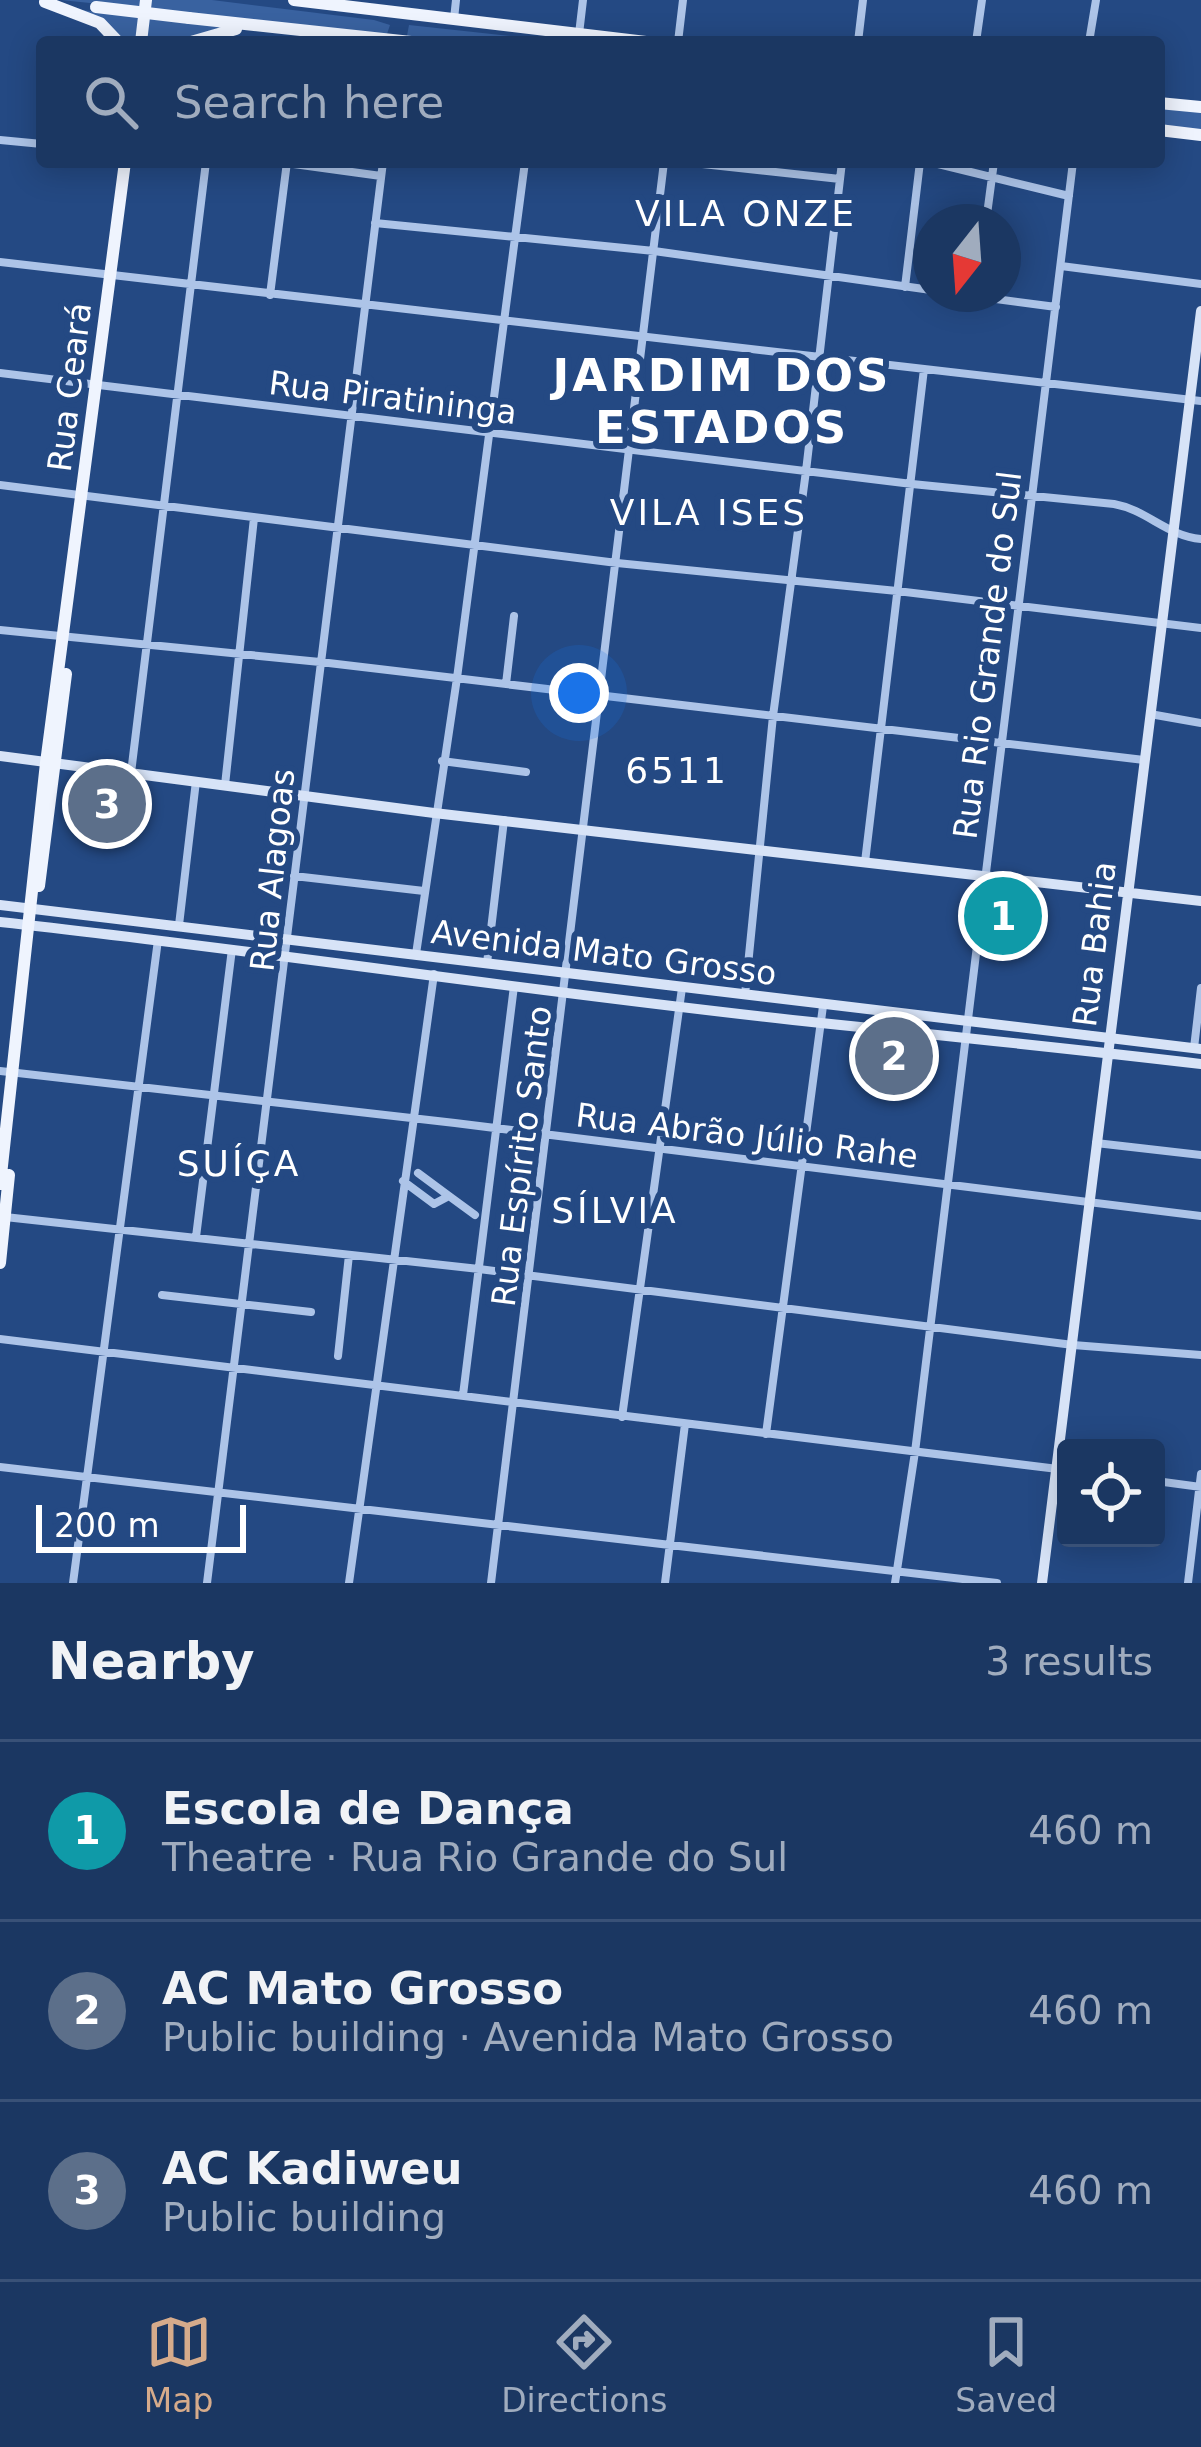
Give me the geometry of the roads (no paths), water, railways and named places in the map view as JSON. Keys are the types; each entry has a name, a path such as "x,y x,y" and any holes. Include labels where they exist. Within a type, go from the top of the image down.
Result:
{"main road":[{"path":"29,0 304,36"},
{"path":"142,36 146,0"},
{"path":"294,0 374,4 547,36 596,36"},
{"path":"45,2 100,23 112,36"},
{"path":"213,36 250,26"},
{"path":"1165,104 1201,107"},
{"path":"1165,131 1201,135"},
{"name":"Rua Ceará","path":"0,1184 10,1072 124,168"},
{"name":"Rua Bahia","path":"1064,1439 1160,623 1196,400 1201,311"},
{"path":"0,756 434,813 1201,901"},
{"name":"Avenida Mato Grosso","path":"0,905 1197,1048"},
{"path":"68,928 71,919 83,914"},
{"name":"Avenida Mato Grosso","path":"0,922 821,1023 1201,1064"},
{"path":"230,932 232,949"},
{"path":"405,970 421,956 430,973"},
{"name":"Rua Ceará","path":"0,1263 10,1072"},
{"name":"Rua Bahia","path":"1042,1583 1057,1494"}],"street":[{"path":"454,19 456,0"},
{"path":"579,34 583,0"},
{"path":"679,36 683,0"},
{"path":"859,36 863,0"},
{"path":"977,36 982,0"},
{"path":"1090,36 1096,0"},
{"path":"395,36 398,12"},
{"path":"0,140 36,143"},
{"path":"131,773 205,168"},
{"path":"271,295 283,168"},
{"path":"326,168 381,176"},
{"name":"Rua Alagoas","path":"206,1583 382,168"},
{"path":"421,956 434,813 457,678 524,168"},
{"name":"Rua Espírito Santo","path":"491,1583 663,168"},
{"path":"739,168 840,179"},
{"path":"745,997 772,716 841,168"},
{"path":"905,287 919,168"},
{"path":"952,168 1069,196"},
{"path":"988,204 993,168"},
{"name":"Rua Rio Grande do Sul","path":"895,1583 1072,168"},
{"path":"375,223 654,251 913,288"},
{"path":"0,262 1196,400"},
{"path":"1061,266 1201,284"},
{"path":"1021,302 1056,307"},
{"path":"865,863 924,369"},
{"name":"Rua Piratininga","path":"0,373 1130,507 1176,536 1201,539"},
{"path":"0,485 790,583 897,591 1201,628"},
{"path":"225,785 254,518"},
{"path":"506,684 514,616"},
{"path":"0,630 320,662 1144,760"},
{"path":"1150,714 1201,723"},
{"path":"442,761 526,772"},
{"path":"179,925 196,781"},
{"path":"487,964 504,820"},
{"path":"295,876 424,891"},
{"path":"74,1583 158,940"},
{"path":"196,1238 232,949"},
{"path":"349,1583 430,973"},
{"path":"463,1395 514,985"},
{"path":"622,1417 682,988"},
{"path":"1197,1048 1201,988"},
{"path":"766,1434 824,1006"},
{"name":"Rua Abrão Júlio Rahe","path":"10,1072 1201,1216"},
{"path":"1096,1143 1201,1155"},
{"path":"418,1173 475,1215"},
{"path":"403,1181 434,1204 448,1196"},
{"path":"2,1217 479,1269 1073,1345 1201,1355"},
{"path":"338,1356 349,1255"},
{"path":"162,1295 311,1312"},
{"path":"0,1339 1057,1470"},
{"path":"665,1583 685,1424"},
{"path":"0,1467 997,1583"},
{"path":"1188,1583 1201,1474"},
{"path":"1165,1482 1200,1487"}],"place":[{"name":"AC Kadiweu","path":"107,804"},
{"name":"Escola de Dança","path":"1003,916"},
{"name":"AC Mato Grosso","path":"894,1056"}],"district":[{"name":"VILA ONZE","path":"746,213"},
{"name":"JARDIM DOS ESTADOS","path":"722,401"},
{"name":"VILA ISES","path":"709,512"},
{"name":"6511","path":"677,770"},
{"name":"SUÍÇA","path":"239,1163"},
{"name":"SÍLVIA","path":"615,1210"}]}
